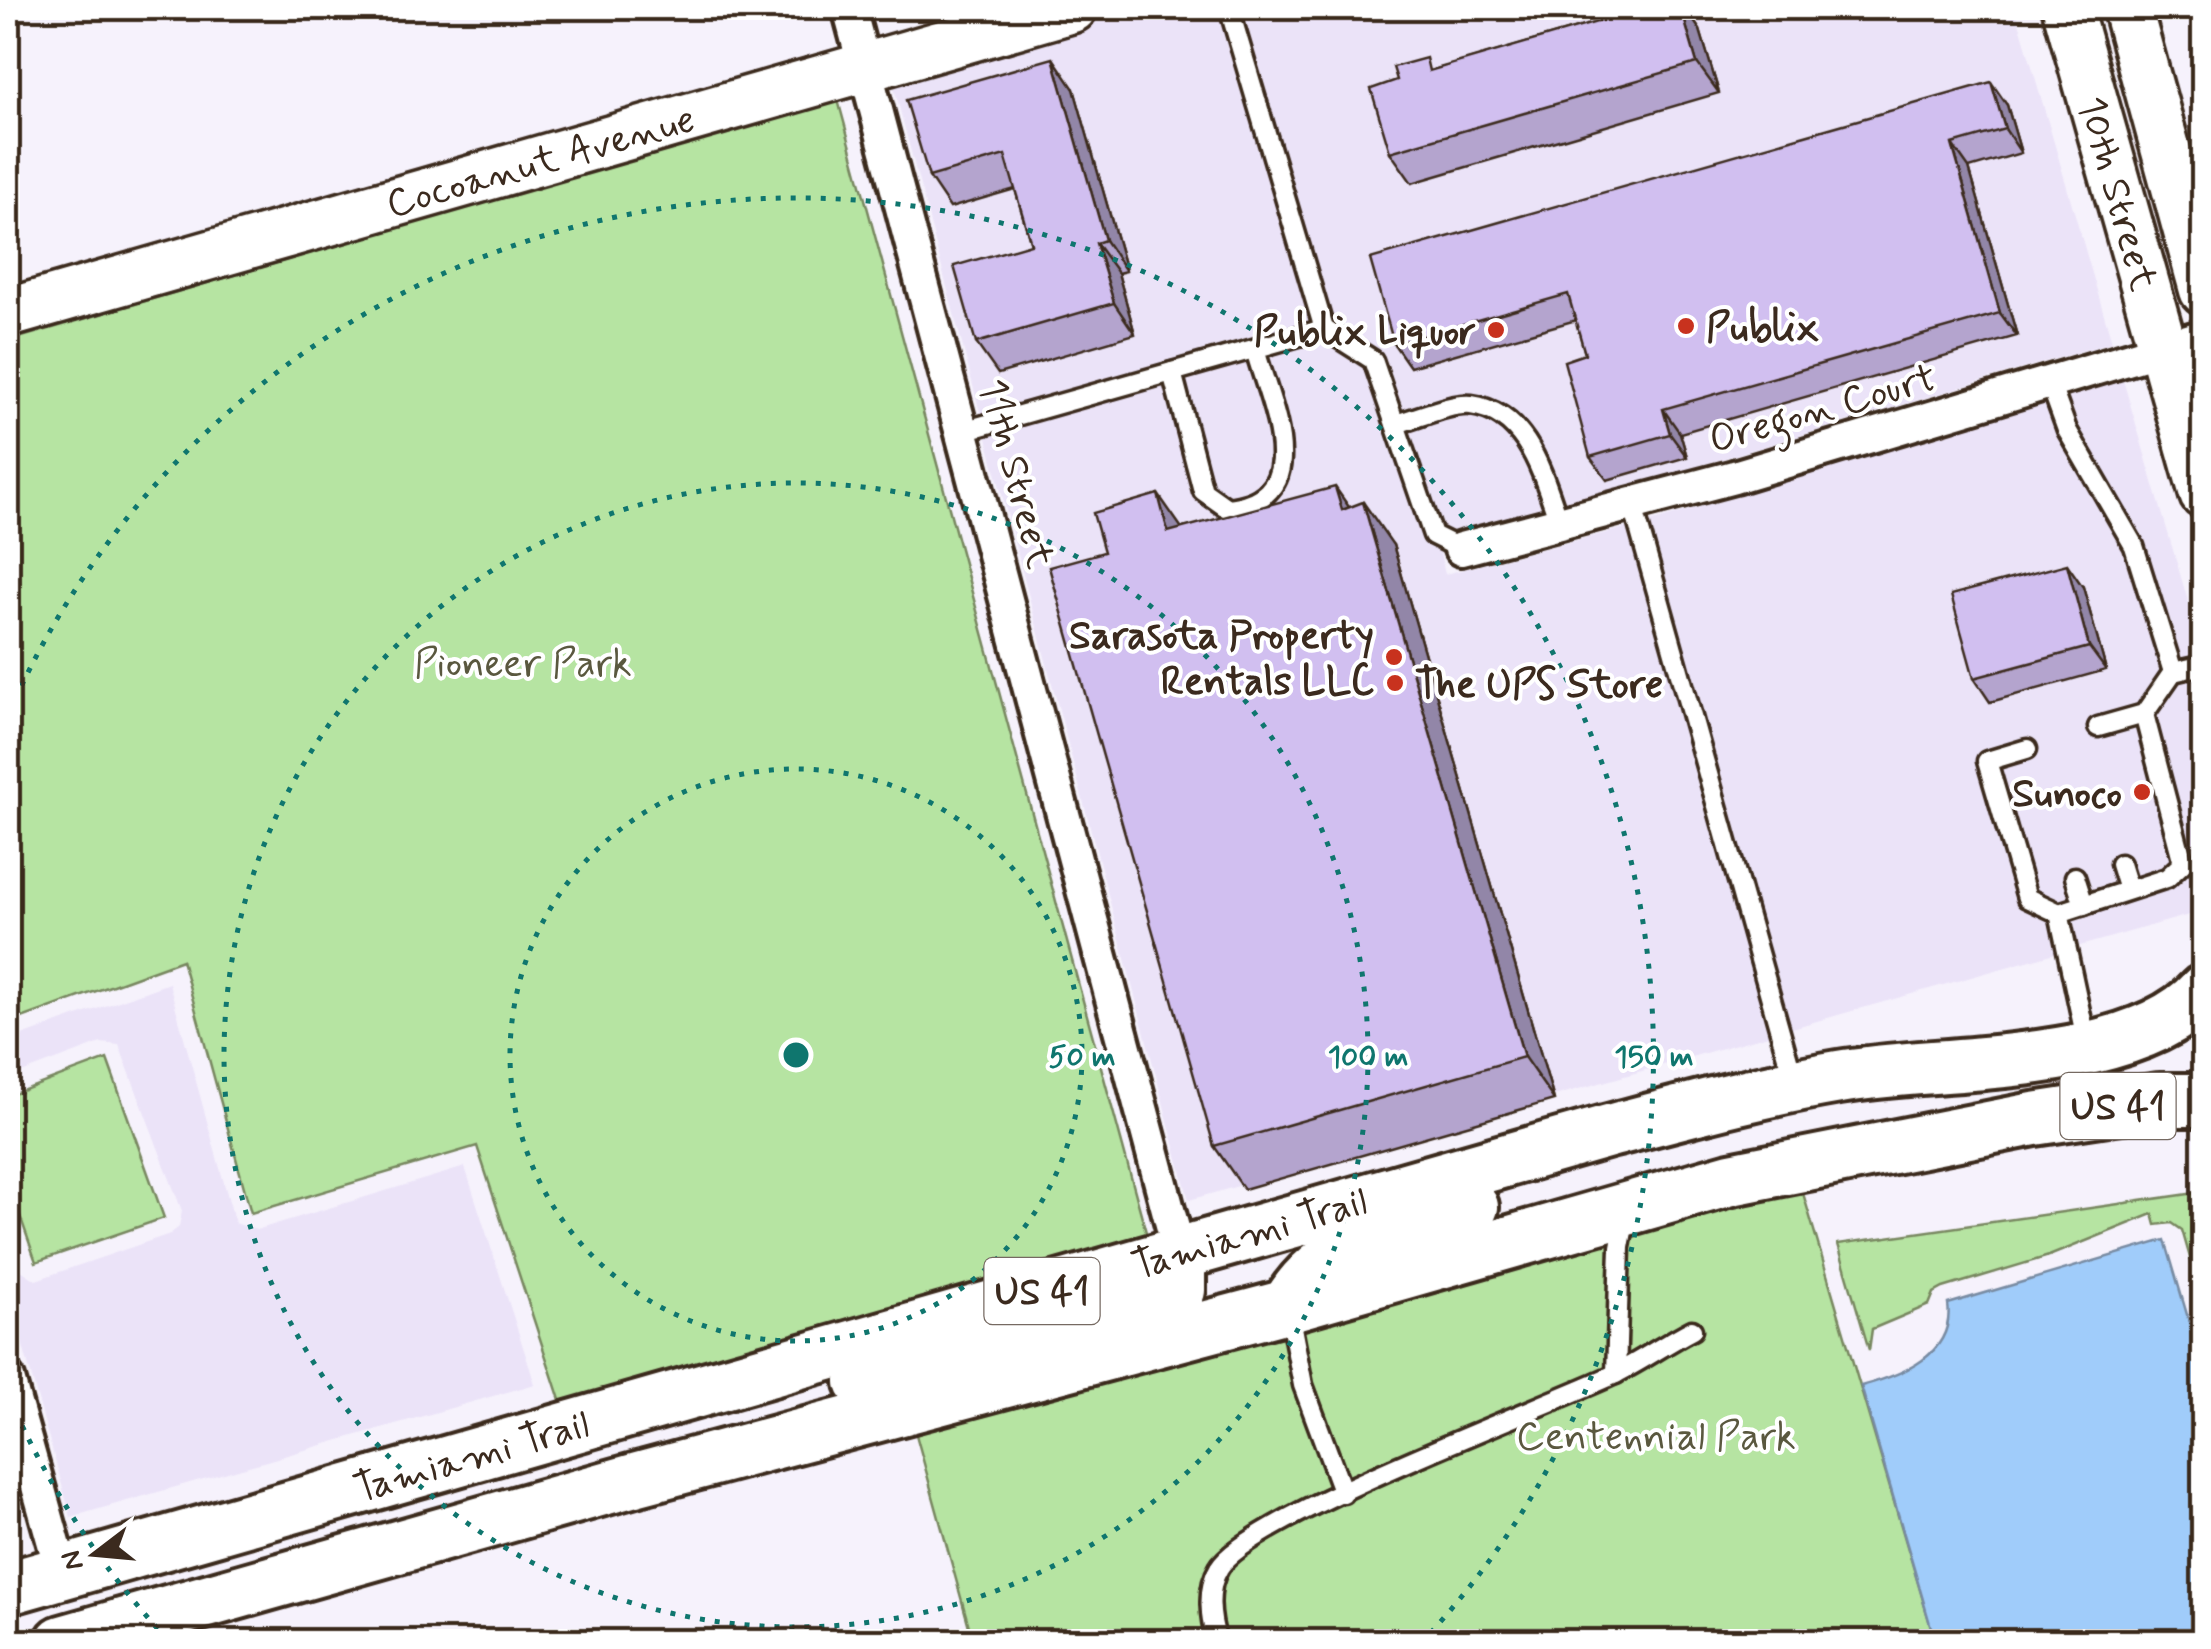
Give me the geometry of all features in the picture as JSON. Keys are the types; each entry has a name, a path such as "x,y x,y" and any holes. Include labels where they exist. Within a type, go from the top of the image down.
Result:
{"main road":[{"name":"Tamiami Trail","path":"8,1588 1179,1251 1731,1100 1876,1072 2088,1049 2154,1026 2192,1003 2204,990"},
{"path":"1287,1306 1301,1284 1349,1246 1596,1169 1731,1100"},
{"name":"Tamiami Trail","path":"75,1640 638,1479 1287,1306 1627,1206 1783,1166 2160,1100 2204,1100"},
{"path":"638,1479 740,1416 1168,1296 1179,1290 1182,1280 1179,1251"}],"street":[{"name":"11th Street","path":"849,8 1179,1251"},
{"name":"Cocoanut Avenue","path":"8,313 1072,8"},
{"name":"10th Street","path":"2067,8 2183,342 2204,494"},
{"name":"10th Street","path":"2128,8 2204,290"},
{"name":"Oregon Court","path":"1461,549 1634,506 2183,342"},
{"path":"8,1379 62,1572"}],"lane":[{"path":"1229,8 1324,329 1373,360 1433,535 1461,549"},
{"path":"962,431 1324,329"},
{"path":"1172,372 1202,491 1228,508 1248,506 1269,495 1283,467 1256,348"},
{"path":"2050,382 2067,430 2134,546 2172,672"},
{"path":"1395,424 1468,404 1506,417 1535,454 1560,524"},
{"path":"1634,506 1795,1086"},
{"path":"2098,727 2144,714 2172,672 2204,665"},
{"path":"2027,749 1987,761 2027,898 2059,912 2167,878 2182,863 2144,714"},
{"path":"2120,864 2128,890"},
{"path":"2075,877 2084,905"},
{"path":"2059,912 2088,1049"},
{"path":"1616,1374 1620,1247 1627,1206"},
{"path":"1287,1306 1303,1386 1343,1493"},
{"path":"1217,1642 1210,1596 1219,1567 1243,1543 1343,1493 1616,1374 1692,1330"}],"shaded area":[{"path":"1145,8 2015,8 2112,342 1649,481 1436,536 1445,574 1660,519 2123,380 2203,652 2203,911 1189,1200 892,80"},
{"path":"169,983 235,1223 256,1230 465,1167 535,1384 71,1517 8,1293 8,1238 18,1268 36,1280 170,1234 179,1227 182,1211 119,1045 101,1043 8,1078 8,1041"}],"green space":[{"name":"Pioneer Park","path":"838,100 1147,1236 562,1406 477,1146 251,1213 182,960 8,1023 8,341"},
{"path":"107,1059 164,1218 36,1262 8,1181 8,1096"},
{"name":"Centennial Park","path":"1800,1183 1935,1641 973,1641 912,1420"},
{"path":"2203,1192 2203,1303 2182,1230 2172,1223 2156,1225 2153,1214 2049,1256 1943,1288 1934,1293 1929,1305 1872,1329 1869,1350 1838,1244"}],"water":[{"path":"2165,1240 2203,1369 2203,1392 2191,1396 2204,1435 2203,1641 1935,1641 1861,1386 1908,1369 1934,1349 1948,1322 1948,1304"}],"building":[{"path":"1626,8 1681,8 1697,63 1390,152 1371,89 1397,80 1393,67 1426,58 1429,71 1628,13"},
{"path":"1053,58 1105,240 1096,243 1114,303 976,343 954,266 1031,244 1005,155 929,177 906,100"},
{"path":"1991,82 2005,129 1952,144 2000,313 1663,409 1670,434 1590,457 1564,361 1585,354 1568,294 1394,344 1370,259"},
{"path":"1335,487 1342,510 1363,502 1524,1057 1214,1146 1049,567 1104,552 1093,513 1158,494 1168,532"},
{"path":"2067,564 2089,647 1974,678 1951,595"}],"place":[{"name":"Publix","path":"1686,326"},
{"name":"Publix Liquor","path":"1496,330"},
{"name":"Sarasota Property Rentals LLC","path":"1394,657"},
{"name":"The UPS Store","path":"1395,683"},
{"name":"Sunoco","path":"2142,792"}]}
